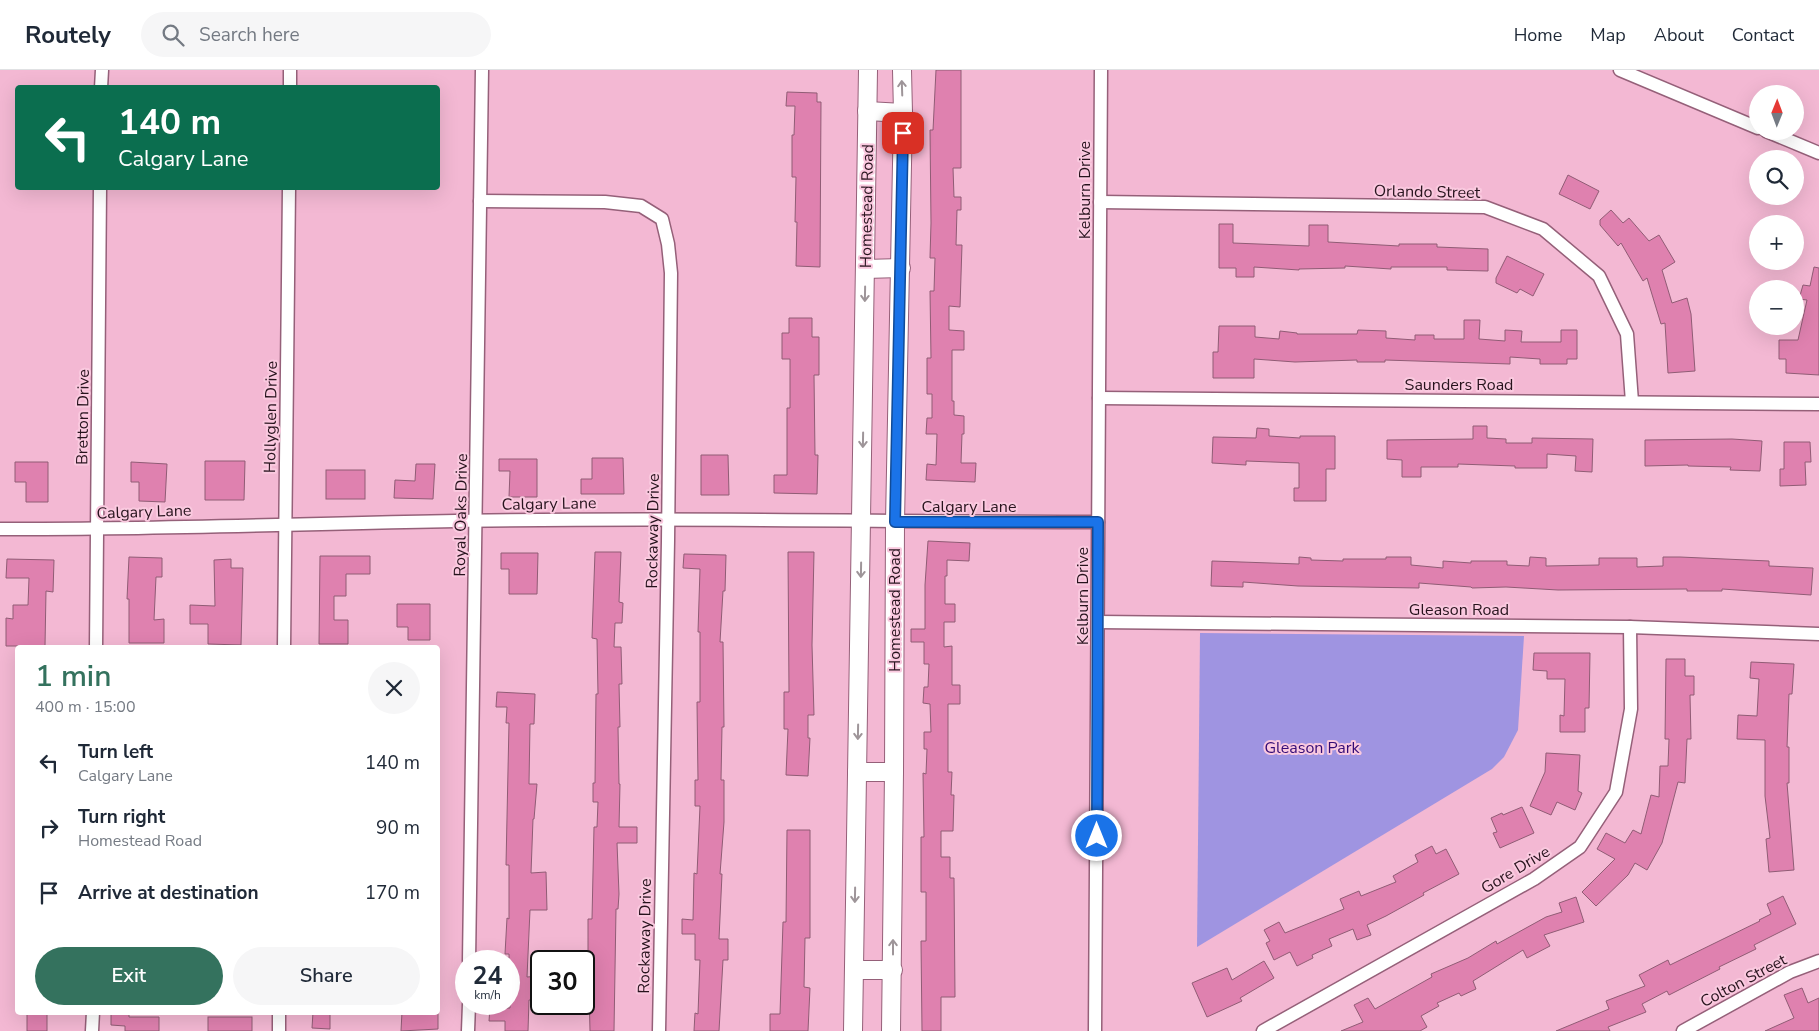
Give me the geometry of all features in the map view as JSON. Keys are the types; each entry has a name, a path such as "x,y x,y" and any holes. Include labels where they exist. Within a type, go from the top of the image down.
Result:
{"main road":[{"name":"Homestead Road","path":"853,1031 868,70"},
{"name":"Homestead Road","path":"891,1031 895,522 901,268 902,70"},
{"path":"867,111 903,113"},
{"path":"865,269 901,268"},
{"path":"857,772 894,772"},
{"path":"854,970 892,970"}],"street":[{"path":"101,85 102,70"},
{"path":"290,70 290,85"},
{"name":"Royal Oaks Drive","path":"470,950 482,70"},
{"name":"Kelburn Drive","path":"1095,1031 1101,70"},
{"path":"1620,70 1749,124"},
{"path":"1788,140 1819,153"},
{"name":"Bretton Drive","path":"96,645 100,190"},
{"name":"Hollyglen Drive","path":"284,645 289,190"},
{"name":"Rockaway Drive","path":"480,201 604,202 641,206 662,219 668,244 671,273 659,1031"},
{"name":"Orlando Street","path":"1100,202 1485,207 1526,222 1543,229 1599,276 1627,334 1632,402"},
{"name":"Saunders Road","path":"1099,398 1819,404"},
{"name":"Calgary Lane","path":"0,529 97,529 476,520 668,518 895,522 1098,522"},
{"name":"Gleason Road","path":"1098,622 1630,626 1819,634"},
{"name":"Gore Drive","path":"1262,1031 1534,879 1580,847 1616,792 1631,709 1630,626"},
{"name":"Colton Street","path":"1683,1031 1790,972 1819,961"},
{"path":"92,1031 93,1015"},
{"path":"279,1015 279,1031"},
{"path":"468,1031 469,1015"}],"green space":[{"name":"Gleason Park","path":"1200,633 1524,636 1518,730 1504,757 1492,769 1197,947"}],"building":[{"path":"936,70 961,70 961,168 953,168 954,197 961,197 961,210 957,210 956,245 962,245 960,307 949,306 949,330 964,331 964,350 952,350 952,401 954,401 954,415 964,416 961,463 976,463 975,482 926,480 927,464 936,465 937,434 926,434 927,418 932,418 932,394 927,394 927,358 931,358 930,291 934,291 935,258 930,258 930,130 933,130"},
{"path":"787,92 817,93 817,102 821,102 820,267 796,266 796,177 792,177 792,135 794,135 795,106 786,106"},
{"path":"1568,175 1599,191 1590,209 1559,194"},
{"path":"1611,210 1623,223 1629,218 1649,241 1659,235 1675,262 1662,270 1672,303 1687,298 1691,314 1695,371 1668,373 1665,323 1661,324 1647,278 1643,281 1621,243 1618,246 1600,225 1600,220"},
{"path":"1219,224 1233,224 1233,243 1309,246 1309,225 1328,225 1328,242 1399,246 1399,244 1437,244 1437,247 1488,249 1488,271 1447,270 1447,267 1391,267 1391,269 1345,266 1345,268 1299,270 1254,267 1254,277 1236,277 1236,268 1219,268"},
{"path":"1507,256 1544,274 1533,296 1520,289 1517,293 1496,283 1496,278"},
{"path":"1814,267 1819,268 1819,375 1786,373 1786,359 1779,359 1779,340 1798,340 1799,335 1804,335 1804,313 1807,300 1804,300 1804,285 1810,286"},
{"path":"789,318 812,318 812,337 819,337 819,375 814,375 815,455 818,455 817,494 774,493 774,475 787,475 787,408 790,408 790,359 782,359 782,333 789,333"},
{"path":"1464,320 1480,320 1479,339 1505,341 1505,330 1522,331 1521,342 1561,342 1561,330 1577,330 1577,359 1567,359 1567,364 1540,364 1540,359 1510,357 1510,364 1385,360 1385,362 1357,362 1357,360 1295,362 1254,359 1254,378 1213,378 1213,352 1218,352 1219,326 1255,326 1255,337 1279,339 1280,331 1297,334 1357,334 1358,330 1386,331 1386,338 1415,340 1415,335 1434,335 1434,339 1464,339"},
{"path":"1473,426 1487,426 1487,438 1506,439 1506,443 1532,443 1532,438 1593,439 1592,472 1575,471 1576,456 1547,454 1547,468 1458,464 1458,467 1421,467 1421,477 1402,477 1402,460 1387,459 1387,440 1473,439"},
{"path":"1257,428 1269,429 1269,436 1300,438 1300,436 1335,436 1335,469 1326,469 1326,501 1294,501 1294,488 1299,488 1299,463 1246,461 1246,465 1212,463 1213,437 1256,438"},
{"path":"1732,439 1762,441 1760,471 1730,470 1731,467 1688,465 1645,466 1645,440"},
{"path":"1784,442 1810,442 1811,462 1805,462 1806,485 1780,486 1780,469 1784,469"},
{"path":"701,455 728,455 729,495 701,495"},
{"path":"592,458 623,458 624,494 581,494 581,479 592,479"},
{"path":"499,459 537,459 537,497 509,497 510,471 499,471"},
{"path":"205,461 245,461 244,500 205,500"},
{"path":"15,462 48,462 48,502 26,502 26,482 15,482"},
{"path":"131,462 167,464 165,502 139,501 139,482 131,482"},
{"path":"416,464 435,464 433,499 394,498 395,480 415,481"},
{"path":"326,470 365,470 365,499 326,499"},
{"path":"928,541 970,543 969,561 947,560 947,576 945,576 945,604 955,604 955,622 944,622 944,647 952,646 952,685 960,685 960,704 948,704 948,772 952,772 951,795 954,795 953,831 941,831 941,857 950,857 950,878 954,878 955,997 941,997 941,1031 922,1031 921,941 926,941 926,892 921,892 921,837 924,837 923,773 926,774 927,749 924,749 924,732 931,732 930,704 923,703 924,687 928,687 929,664 924,664 924,642 911,642 911,629 925,629"},
{"path":"595,552 621,552 619,602 623,603 622,623 615,623 614,647 621,647 622,684 619,684 620,727 618,727 619,827 637,827 637,843 617,843 619,894 618,909 616,909 614,1031 590,1031 590,1015 595,1015 595,950 588,950 588,919 592,919 594,827 597,827 598,802 593,802 596,694 598,694 597,639 592,638"},
{"path":"788,552 814,552 812,645 814,715 808,715 808,738 810,738 808,776 786,775 788,729 784,729 784,692 789,692"},
{"path":"501,553 538,553 537,594 509,594 509,569 501,569"},
{"path":"684,554 726,555 720,642 723,642 724,727 722,727 721,780 724,780 724,822 720,874 722,874 719,939 728,939 728,960 723,960 719,1031 694,1031 695,1013 698,1014 700,960 695,960 695,934 682,934 682,919 693,920 694,873 697,874 700,806 695,806 695,780 698,780 697,702 700,702 700,632 698,632 700,569 683,568"},
{"path":"320,556 370,556 370,574 346,574 346,596 334,596 334,620 348,620 348,644 319,644"},
{"path":"129,557 162,558 162,577 156,577 154,620 164,619 164,643 129,643 129,599 127,599"},
{"path":"1299,557 1311,558 1311,560 1343,561 1343,559 1411,557 1411,565 1443,568 1443,561 1471,563 1471,561 1507,561 1507,565 1529,566 1530,557 1546,558 1546,566 1599,565 1599,558 1637,558 1637,567 1663,566 1663,557 1680,557 1769,561 1769,566 1813,568 1811,595 1722,589 1722,591 1687,591 1687,589 1558,590 1506,587 1472,588 1419,583 1419,588 1298,586 1243,582 1243,587 1211,586 1212,561 1299,564"},
{"path":"7,559 54,560 53,592 46,591 45,645 6,646 6,618 13,619 13,605 28,605 29,578 6,578"},
{"path":"231,559 231,568 243,568 241,645 208,644 208,624 190,624 190,605 215,606 214,560"},
{"path":"397,604 430,604 430,640 408,640 408,627 397,627"},
{"path":"1534,653 1590,653 1589,708 1585,708 1585,732 1560,732 1560,715 1564,716 1565,679 1547,679 1547,671 1533,670"},
{"path":"1666,659 1685,659 1685,676 1694,676 1694,695 1690,695 1691,739 1687,739 1685,783 1678,782 1662,843 1647,870 1635,863 1628,875 1596,906 1582,892 1615,859 1597,849 1606,833 1625,843 1633,830 1641,834 1651,795 1659,797 1660,766 1668,766 1669,739 1665,739"},
{"path":"1751,662 1794,664 1792,694 1789,694 1787,747 1789,747 1789,783 1787,783 1794,870 1769,872 1766,839 1770,838 1765,796 1765,740 1737,739 1738,715 1757,716 1759,679 1750,678"},
{"path":"497,692 535,694 534,724 530,724 529,784 537,784 533,819 531,873 546,872 547,910 530,910 527,977 530,977 528,1031 505,1031 505,1021 489,1021 489,1015 520,1015 520,950 505,950 507,918 509,919 509,865 506,865 509,723 506,723 507,707 496,707"},
{"path":"1546,753 1580,755 1578,791 1582,793 1575,810 1557,802 1551,815 1530,806 1545,772"},
{"path":"1522,807 1534,833 1500,848 1493,833 1497,832 1491,818"},
{"path":"787,830 810,830 810,938 805,938 804,987 810,988 808,1031 770,1031 770,1014 780,1014 783,922 786,922"},
{"path":"1432,846 1436,854 1446,849 1459,874 1367,925 1371,935 1357,940 1353,929 1329,939 1332,946 1312,955 1313,958 1297,966 1290,952 1274,960 1266,943 1270,941 1264,930 1279,922 1285,933 1344,909 1340,899 1359,891 1361,896 1396,882 1393,876 1418,862 1415,855"},
{"path":"1783,896 1796,924 1754,945 1756,949 1669,995 1667,991 1642,1004 1646,1012 1608,1027 1610,1031 1556,1031 1609,1009 1606,1001 1645,986 1639,975 1668,960 1670,965 1760,921 1771,914 1767,904"},
{"path":"1576,897 1584,922 1544,935 1550,946 1527,958 1523,950 1473,981 1476,989 1461,996 1459,993 1437,1003 1439,1006 1421,1016 1427,1027 1420,1031 1341,1031 1363,1022 1354,1005 1368,998 1375,1009 1432,977 1431,974 1468,958 1496,941 1497,944 1546,917 1562,912 1559,903"},
{"path":"1264,961 1274,978 1240,998 1242,1001 1207,1017 1192,983 1227,968 1232,980"},
{"path":"1802,988 1808,1003 1819,998 1819,1031 1765,1031 1794,1018 1784,995"},
{"path":"27,1015 47,1015 47,1031 27,1031"},
{"path":"111,1015 159,1017 159,1031 125,1031 125,1026 111,1025"},
{"path":"313,1015 330,1015 330,1029 312,1028"},
{"path":"402,1015 438,1015 438,1029 401,1031"},
{"path":"208,1017 252,1017 252,1031 208,1031"}],"route":[{"path":"903,133 895,522 1098,522 1097,836"}]}
